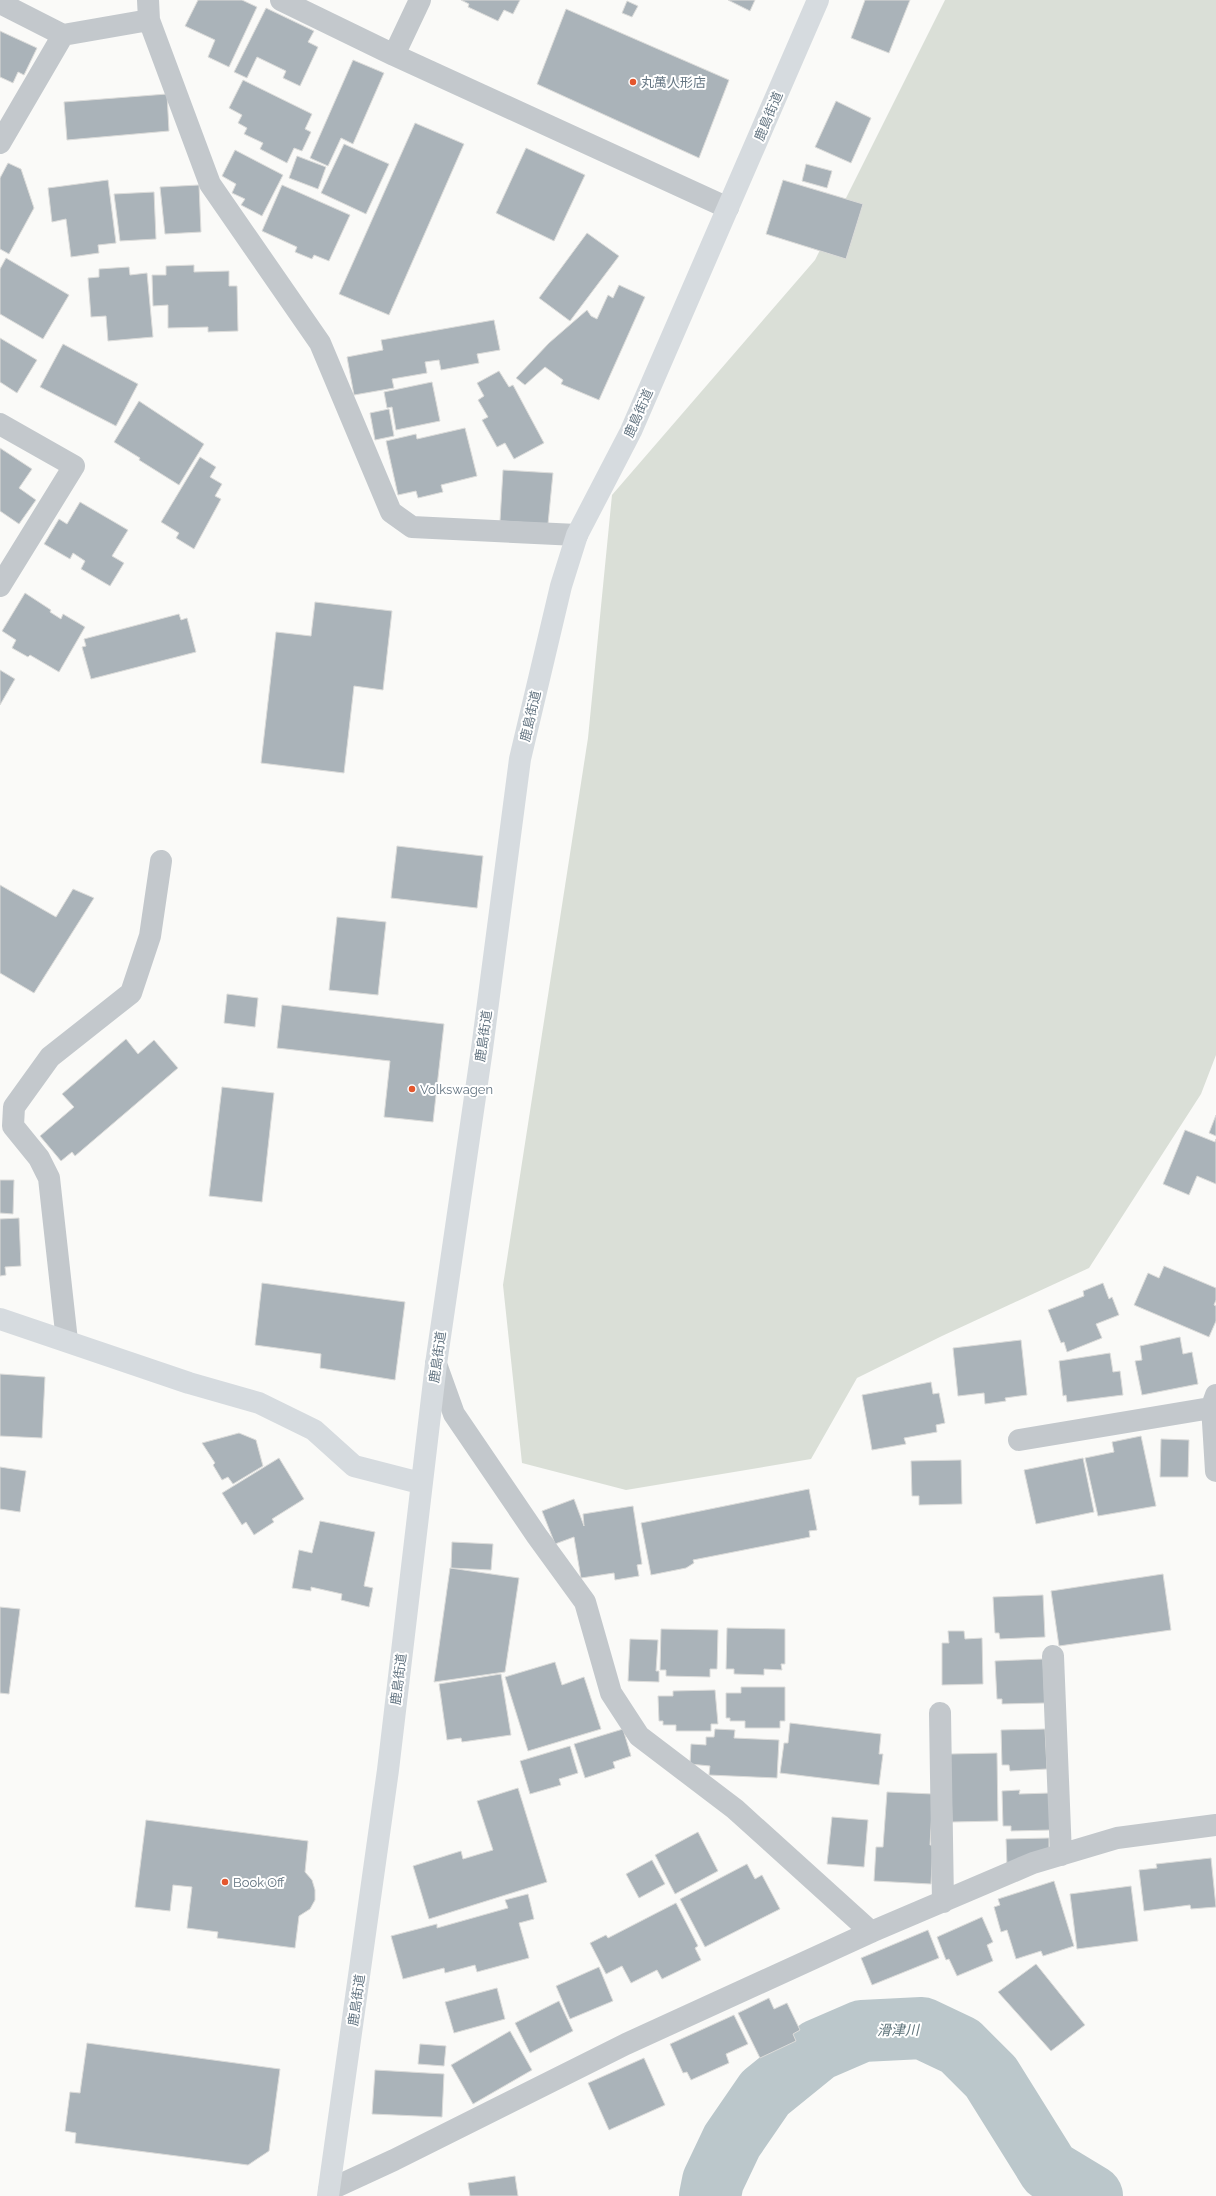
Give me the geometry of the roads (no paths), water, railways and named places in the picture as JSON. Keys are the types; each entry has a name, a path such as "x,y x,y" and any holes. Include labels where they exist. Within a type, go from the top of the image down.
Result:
{"street":[{"path":"281,0 394,55 728,208"},
{"path":"394,55 420,0"},
{"name":"鹿島街道","path":"329,2193 388,1770 420,1483 483,1041 520,759 560,594 577,535 631,431 818,0"},
{"path":"0,3 63,35 149,10 210,184 320,343 391,512 412,527 577,535"},
{"path":"0,143 63,35"},
{"path":"0,424 74,466 0,586"},
{"path":"67,1341 49,1178 39,1158 26,1144 13,1126 14,1107 50,1057 132,993 150,936 161,861"},
{"path":"0,1319 189,1383 259,1403 314,1430 354,1466 420,1483"},
{"path":"436,1364 454,1414 537,1536 585,1602 611,1693 639,1736 735,1809 871,1932"},
{"path":"1019,1440 1215,1403 1216,1470"},
{"path":"1052,1656 1061,1855"},
{"path":"940,1713 942,1902"},
{"path":"329,2193 626,2044 871,1932 1033,1863 1118,1838 1216,1825"}],"waterway":[{"name":"滑津川","path":"710,2196 713,2181 732,2141 765,2093 818,2050 862,2031 922,2028 960,2046 991,2077 1049,2170 1092,2196"}],"place":[{"name":"丸萬人形店","path":"633,82"},
{"name":"Volkswagen","path":"412,1089"},
{"name":"Book Off","path":"225,1882"}]}
